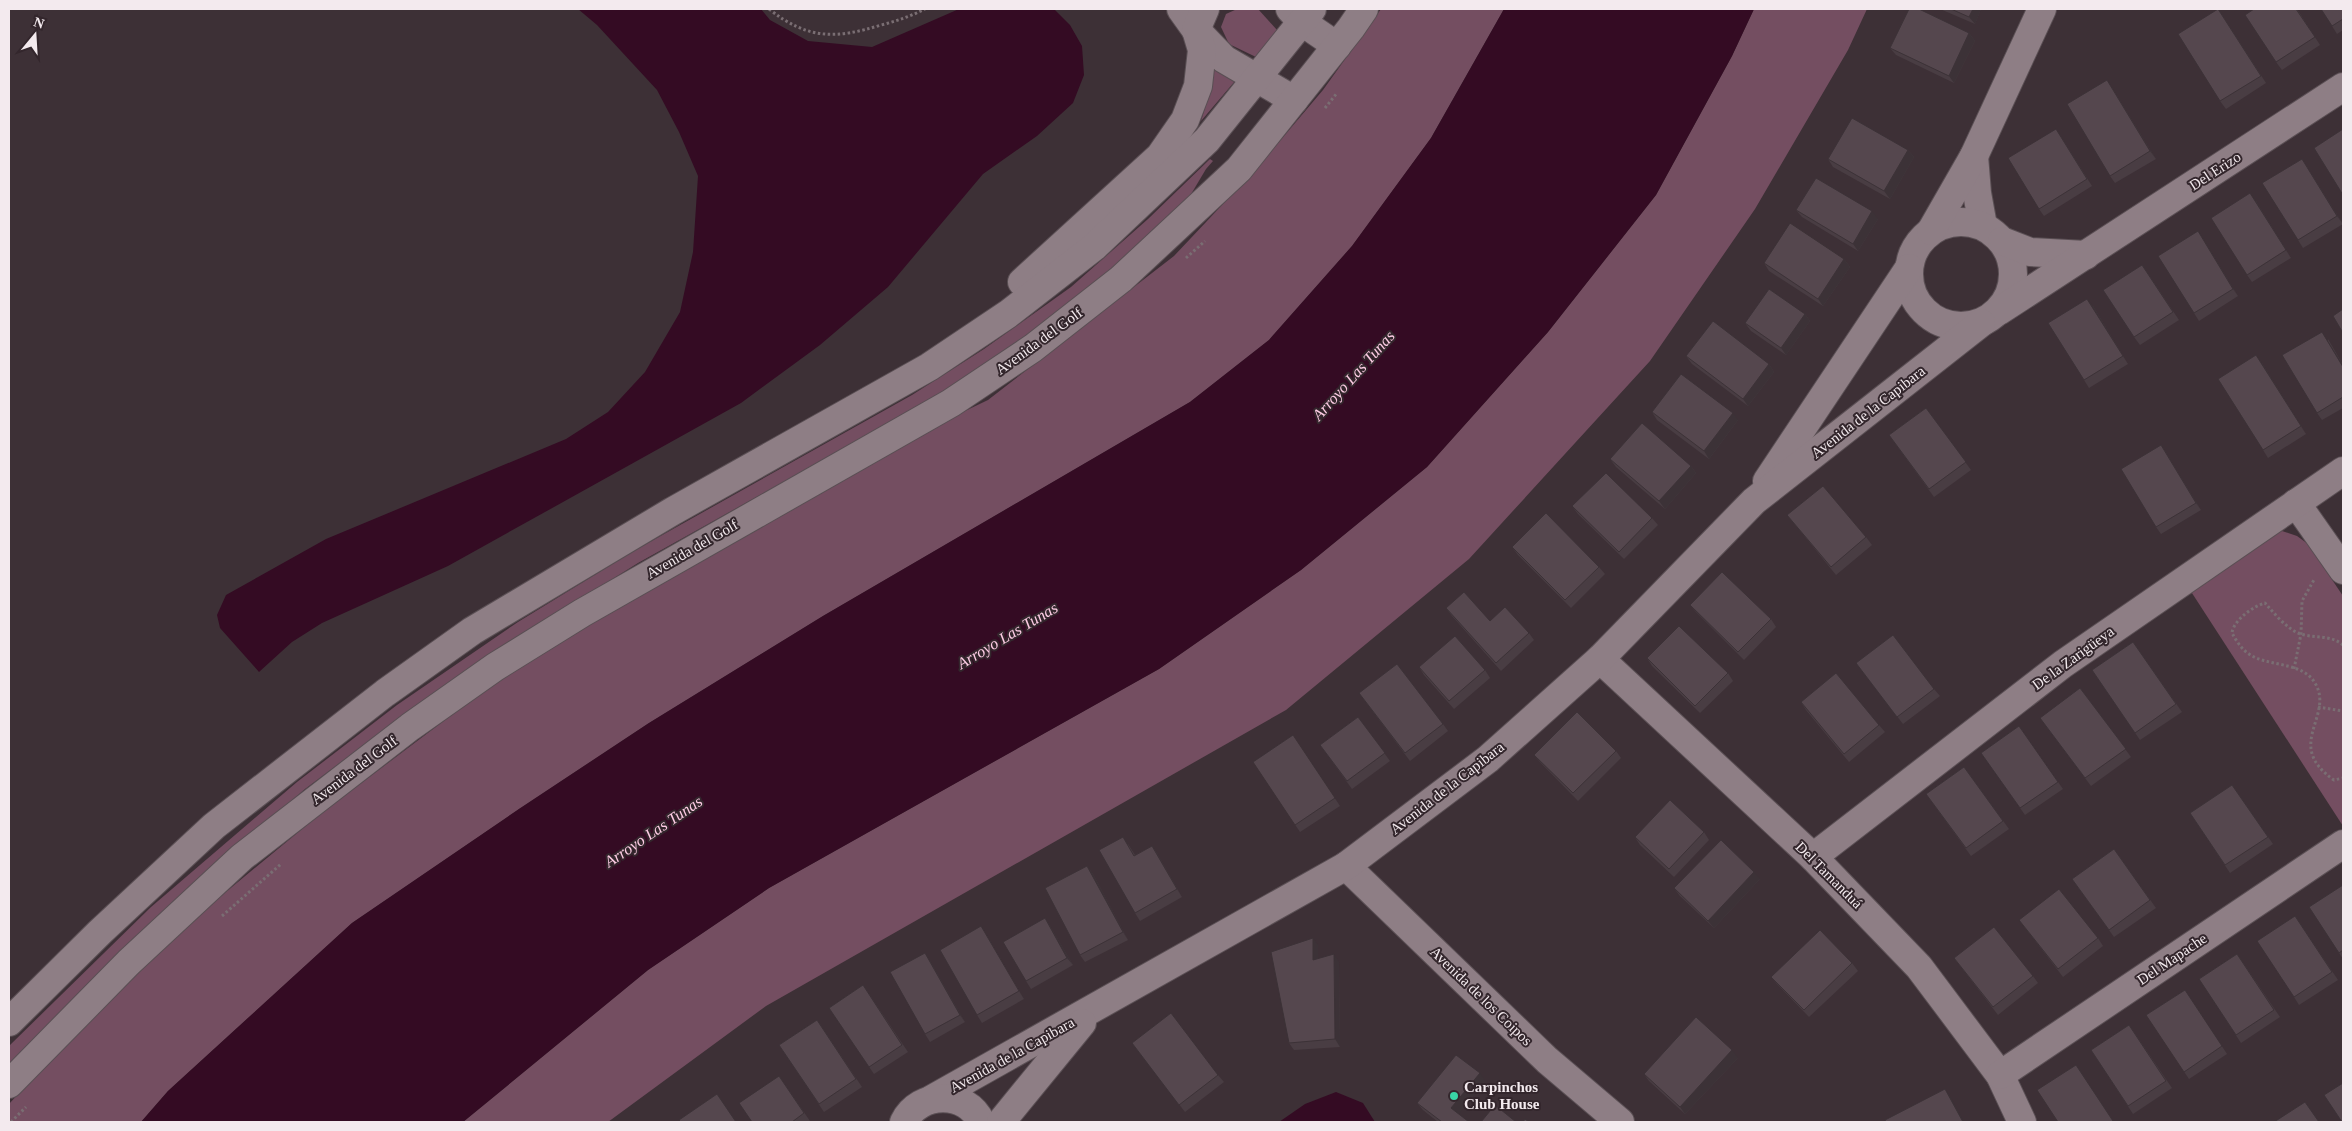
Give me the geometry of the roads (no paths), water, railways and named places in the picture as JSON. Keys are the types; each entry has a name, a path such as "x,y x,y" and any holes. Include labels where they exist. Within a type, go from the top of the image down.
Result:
{"street":[{"name":"Avenida del Golf","path":"9,1084 129,962 242,857 410,727 511,657 694,548 951,403 1033,348 1121,279 1239,169 1364,9"},
{"name":"Avenida de la Capibara","path":"1990,317 1963,327 1945,325 1929,316 1916,302 1910,286 1909,268 1912,254 1920,241 1931,231 1974,156 2042,9"},
{"path":"9,1022 100,932 214,826 384,693 472,631 665,516 929,367 1008,314 1094,247 1207,140 1258,77 1301,13 1336,46"},
{"path":"1194,16 1224,58 1294,100"},
{"path":"929,367 1160,156 1185,120 1198,86 1202,50 1194,16"},
{"name":"Del Erizo","path":"1990,317 2343,87"},
{"name":"Avenida de la Capibara","path":"904,1121 914,1109 1346,866 1488,759 1600,659 1754,502 1990,317 2008,299 2013,284 2014,269 2010,254 1993,234 1977,193 1974,156"},
{"path":"1931,231 1948,224 1966,222 2030,252 2086,255"},
{"name":"Avenida de la Capibara","path":"1754,502 1909,268"},
{"name":"De la Zarigüeya","path":"1813,857 2063,664 2343,471"},
{"path":"2296,502 2339,564"},
{"name":"Del Tamanduá","path":"1600,659 1813,857 1919,967 2000,1075 2022,1122"},
{"name":"Del Mapache","path":"2000,1075 2343,844"},
{"name":"Avenida de los Coipos","path":"1346,866 1547,1060 1620,1122"},
{"name":"Avenida de la Capibara","path":"1001,1122 1029,1085 1092,1010"},
{"name":"Avenida de la Capibara","path":"932,1099 945,1098 958,1101 970,1107 981,1122"}],"water":[{"path":"578,9 761,9 770,20 808,41 872,47 959,9 1054,9 1070,25 1082,46 1084,75 1073,103 1037,136 983,174 888,287 820,345 741,403 448,566 322,623 292,642 259,672 220,628 217,615 226,595 326,539 566,439 608,412 645,372 680,312 693,252 698,176 679,132 657,90 597,25"},
{"name":"Arroyo Las Tunas","path":"1504,9 1754,9 1732,56 1656,195 1548,332 1427,467 1301,570 1159,669 769,888 648,970 463,1122 141,1122 168,1091 352,923 649,723 823,616 1190,402 1269,340 1352,246 1431,138"},
{"path":"1336,1092 1363,1103 1375,1122 1279,1122 1305,1104"}],"place":[{"name":"Carpinchos Club House","path":"1454,1096"}]}
